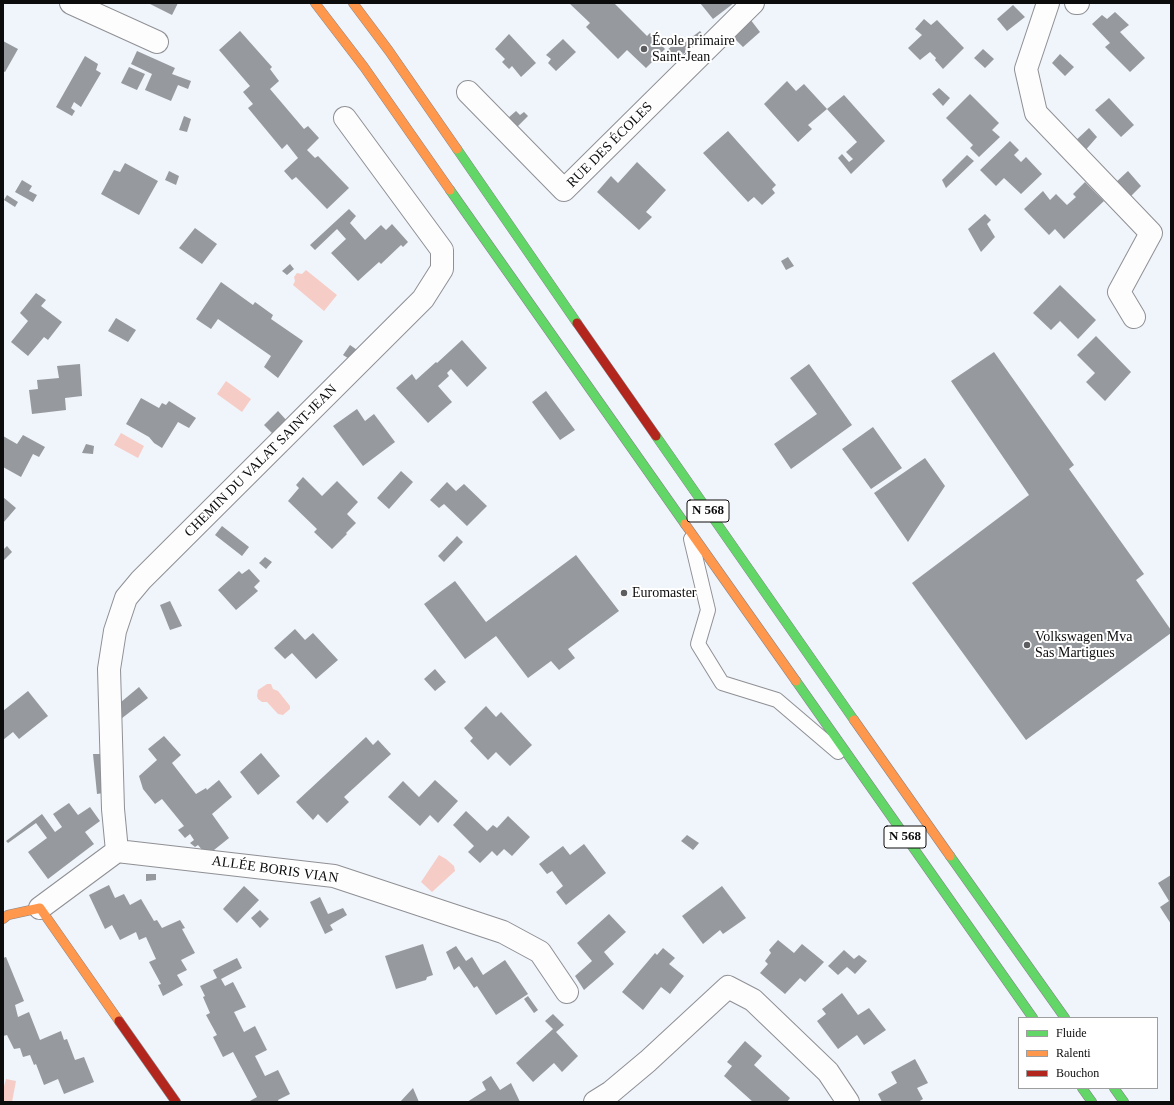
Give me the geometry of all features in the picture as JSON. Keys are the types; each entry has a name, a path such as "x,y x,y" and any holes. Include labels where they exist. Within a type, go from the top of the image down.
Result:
{"main road":[{"name":"N 568","path":"315,3 364,67 1032,1017"},
{"name":"N 568","path":"353,3 394,58 762,590 1064,1017"},
{"path":"3,919 8,916 40,908 176,1102"},
{"path":"1083,1089 1092,1102"},
{"path":"1115,1089 1124,1102"}],"street":[{"path":"71,3 157,42"},
{"name":"RUE DES ÉCOLES","path":"468,92 564,190 753,3"},
{"path":"1048,3 1026,69 1036,113 1151,233 1119,292 1134,317"},
{"name":"CHEMIN DU VALAT SAINT-JEAN","path":"117,851 113,808 109,669 115,631 126,598 141,580 423,299 442,269 442,250 345,118"},
{"path":"40,908 117,851"},
{"name":"ALLÉE BORIS VIAN","path":"117,851 334,876 503,932 540,952 567,992"},
{"path":"595,1102 611,1092 648,1061 728,987 753,1000 764,1010 828,1072 848,1102"}],"lane":[{"path":"688,529 708,610 698,644 722,683 777,700 855,766"}],"shaded area":[{"path":"306,270 337,295 324,311 293,285 295,281 294,277 297,273 302,274"},
{"path":"226,381 251,399 242,412 217,394"},
{"path":"121,433 144,446 138,458 114,445"},
{"path":"267,684 271,684 273,689 278,691 290,706 290,709 283,715 278,714 267,702 262,702 258,699 258,690"},
{"path":"439,855 454,866 455,871 432,892 421,882"},
{"path":"6,1079 16,1081 12,1102 3,1102 3,1090"}],"building":[{"path":"148,3 178,3 172,15"},
{"path":"569,3 614,3 647,36 650,33 665,49 646,68 627,50 618,59 586,27 590,23"},
{"path":"700,3 734,3 713,19"},
{"path":"1013,5 1025,17 1007,31 997,19"},
{"path":"1115,12 1129,25 1120,32 1145,58 1130,72 1105,47 1110,43 1092,24 1102,15 1107,19"},
{"path":"750,19 760,32 743,47 732,36"},
{"path":"924,19 931,25 937,20 964,48 943,69 930,52 920,60 908,48 922,35 915,29"},
{"path":"240,31 272,67 270,69 279,81 270,89 304,129 308,126 319,138 307,150 315,158 318,156 349,188 327,209 296,177 292,180 284,171 298,158 287,144 282,149 248,108 253,104 243,92 250,86 219,50"},
{"path":"700,31 705,38 675,60 667,50 676,43 679,47"},
{"path":"509,34 536,63 521,77 512,66 509,69 502,62 505,59 495,49"},
{"path":"563,39 576,52 556,71 548,63 551,59 546,55"},
{"path":"3,41 18,49 5,72 3,71"},
{"path":"983,49 994,59 985,68 974,58"},
{"path":"137,51 175,68 172,74 191,81 188,89 178,85 171,101 145,90 152,74 131,64"},
{"path":"1060,54 1074,67 1065,76 1052,63"},
{"path":"85,56 98,64 96,70 101,73 81,107 74,102 71,108 75,111 72,116 56,107"},
{"path":"129,67 145,74 137,90 121,83"},
{"path":"787,81 796,91 804,84 827,109 808,125 812,129 798,142 764,104"},
{"path":"939,88 950,98 943,106 932,94"},
{"path":"970,94 999,123 992,130 1000,137 979,157 970,148 973,145 946,118"},
{"path":"844,95 885,141 851,174 838,158 842,154 849,162 853,159 846,152 857,142 827,109"},
{"path":"1109,98 1134,125 1121,137 1095,110"},
{"path":"516,111 520,115 524,112 528,116 517,127 508,118"},
{"path":"184,116 191,119 187,132 179,130"},
{"path":"1089,128 1097,137 1083,153 1073,143"},
{"path":"728,131 776,185 772,189 775,193 762,205 754,197 748,202 703,153"},
{"path":"1010,141 1019,150 1014,155 1021,162 1026,157 1042,174 1021,194 1004,178 996,186 980,170"},
{"path":"967,155 974,161 946,188 942,180"},
{"path":"637,162 666,190 646,212 652,217 639,230 597,192 611,176 618,183"},
{"path":"125,163 158,181 139,215 101,194 114,170 120,172"},
{"path":"169,171 179,176 176,185 165,180"},
{"path":"1128,171 1141,186 1127,200 1113,185"},
{"path":"22,180 32,186 29,191 37,195 33,202 15,192"},
{"path":"1085,182 1104,201 1064,239 1055,229 1049,235 1024,209 1043,191 1050,200 1056,194 1067,205 1076,197 1073,194"},
{"path":"7,195 18,202 15,207 4,200"},
{"path":"349,209 356,216 350,223 365,240 381,225 386,230 392,224 408,242 403,247 401,245 381,264 379,262 358,281 331,253 346,239 337,229 315,250 310,245"},
{"path":"985,214 991,220 987,224 995,237 981,252 968,229"},
{"path":"195,228 217,244 202,264 179,248"},
{"path":"788,257 794,266 786,270 781,261"},
{"path":"290,264 294,269 287,275 282,271"},
{"path":"221,282 253,305 255,302 273,315 271,319 303,341 278,378 264,367 271,356 218,319 211,329 196,319"},
{"path":"1060,285 1096,320 1078,339 1060,321 1051,330 1033,313"},
{"path":"36,293 46,300 41,306 62,322 48,340 44,337 28,356 11,342 28,321 20,313"},
{"path":"116,318 136,330 128,342 108,331"},
{"path":"1096,336 1131,372 1105,401 1086,382 1095,373 1077,355"},
{"path":"462,340 487,368 467,387 451,369 447,373 449,376 438,386 452,402 428,423 396,388 412,374 416,380"},
{"path":"350,345 360,352 351,360 343,355"},
{"path":"994,352 1074,465 1069,469 1144,574 1136,580 1171,630 1171,633 1026,740 912,583 1029,495 951,381"},
{"path":"80,364 82,396 65,398 66,410 32,414 29,390 38,389 37,380 59,378 57,366"},
{"path":"809,364 852,425 791,469 774,444 817,414 790,378"},
{"path":"546,391 575,430 560,440 532,402"},
{"path":"141,398 159,408 162,403 166,405 169,401 196,418 189,428 178,422 162,448 154,443 149,437 126,424"},
{"path":"357,409 365,421 374,414 395,442 363,466 333,426"},
{"path":"278,411 288,422 274,435 264,425"},
{"path":"873,427 902,468 871,489 842,449"},
{"path":"23,435 45,447 39,457 33,454 21,477 3,467 3,436 17,444"},
{"path":"86,444 94,446 93,454 82,453"},
{"path":"925,458 945,486 908,542 874,493"},
{"path":"401,471 413,482 389,509 377,498"},
{"path":"303,477 322,496 337,481 358,502 347,514 356,523 332,549 314,532 317,529 288,501 299,488 296,485"},
{"path":"447,482 456,491 464,484 487,506 467,526 444,504 439,508 430,500"},
{"path":"3,497 16,508 3,523"},
{"path":"222,526 249,547 242,556 215,535"},
{"path":"457,536 463,542 444,562 438,556"},
{"path":"7,546 12,552 3,561 3,550"},
{"path":"576,555 619,611 568,649 575,658 559,670 551,661 528,678 496,636 465,659 424,604 455,581 486,622"},
{"path":"265,557 272,562 266,569 259,563"},
{"path":"249,569 260,581 254,587 258,591 236,610 218,590 239,571 242,574"},
{"path":"170,601 182,626 170,630 160,605"},
{"path":"295,629 305,640 313,633 338,660 316,679 292,653 285,659 274,648"},
{"path":"435,669 446,682 435,691 424,679"},
{"path":"139,687 148,698 117,722 115,707"},
{"path":"28,691 48,716 19,739 13,732 3,740 3,711"},
{"path":"486,706 496,717 501,712 532,745 510,766 496,752 488,760 470,741 473,738 464,728"},
{"path":"164,736 181,755 172,763 196,794 206,788 207,790 219,780 232,797 212,814 229,838 214,850 203,851 198,845 195,847 190,843 194,840 190,834 185,838 178,830 184,826 162,799 155,804 143,789 139,776 157,760 148,749"},
{"path":"366,737 373,745 378,740 391,754 344,797 349,802 327,823 318,814 313,820 296,802"},
{"path":"261,753 280,776 258,795 240,772"},
{"path":"93,754 101,754 103,793 97,794"},
{"path":"435,780 458,801 438,823 430,815 420,826 388,797 403,781 419,797"},
{"path":"69,803 78,815 90,807 100,821 85,832 94,844 48,879 28,852 47,838 36,823 8,843 6,841 42,814 55,832 62,827 53,814"},
{"path":"466,811 487,831 493,825 497,828 508,816 530,837 512,856 504,849 497,856 492,851 480,863 468,852 474,846 453,825"},
{"path":"687,835 699,843 693,850 681,841"},
{"path":"584,844 606,873 566,905 556,892 563,886 552,871 547,874 539,864 563,846 570,855"},
{"path":"146,874 156,874 156,880 146,881"},
{"path":"1171,875 1171,924 1160,907 1169,901 1158,883"},
{"path":"109,885 115,898 124,894 130,905 141,899 154,921 157,920 162,928 180,920 185,928 182,929 195,953 181,960 187,970 177,975 183,985 163,996 158,985 161,984 149,962 156,959 146,937 139,940 136,932 120,940 112,925 105,929 89,895"},
{"path":"244,886 259,900 237,923 223,909"},
{"path":"722,886 746,918 723,934 720,930 703,944 682,916"},
{"path":"320,897 328,914 343,908 347,915 330,925 333,930 325,934 310,902"},
{"path":"260,910 269,919 260,928 251,918"},
{"path":"609,914 626,932 604,952 614,964 584,990 575,976 592,961 577,943"},
{"path":"778,940 794,953 802,944 824,962 805,982 800,978 785,994 760,973 768,964 765,961 771,953 769,950"},
{"path":"423,944 433,975 427,977 426,980 396,989 385,956"},
{"path":"456,946 466,961 472,957 483,975 505,960 528,994 496,1015 477,986 474,988 459,966 454,970 446,952"},
{"path":"663,948 675,958 669,964 684,976 670,994 661,987 643,1010 622,992 655,953 657,955"},
{"path":"844,950 854,959 859,955 867,961 855,974 847,967 838,975 828,966"},
{"path":"6,957 24,1001 15,1005 18,1017 29,1012 40,1040 61,1031 64,1040 67,1039 75,1060 84,1057 94,1082 64,1094 58,1079 44,1085 36,1064 34,1065 30,1055 23,1057 20,1048 14,1049 7,1035 3,1036 3,958"},
{"path":"237,958 242,968 221,979 225,986 233,982 246,1007 234,1012 244,1032 255,1026 267,1050 255,1056 265,1076 278,1070 290,1094 278,1100 279,1102 248,1102 257,1097 233,1052 223,1057 213,1037 217,1035 206,1015 210,1013 203,997 205,996 200,986 217,978 213,970"},
{"path":"842,993 858,1015 869,1008 886,1030 864,1045 857,1035 838,1049 817,1021 826,1014 822,1009"},
{"path":"528,996 538,1010 534,1013 524,999"},
{"path":"553,1014 564,1025 556,1032 578,1056 562,1072 554,1063 533,1082 516,1063 553,1029 545,1021"},
{"path":"745,1041 762,1056 754,1065 790,1098 787,1102 753,1102 724,1076 732,1066 727,1062"},
{"path":"915,1059 928,1083 917,1088 923,1099 918,1102 882,1102 878,1094 897,1083 891,1072"},
{"path":"491,1076 500,1090 511,1083 520,1102 467,1102 486,1090 482,1082"},
{"path":"413,1088 419,1102 400,1102"}],"traffic: fast":[{"path":"457,149 577,323"},
{"path":"450,190 685,524"},
{"path":"656,436 854,720"},
{"path":"796,681 1032,1017"},
{"path":"950,856 1064,1017"},
{"path":"1083,1089 1092,1102"},
{"path":"1115,1089 1124,1102"}],"traffic: slow":[{"path":"315,3 364,67 450,190"},
{"path":"353,3 389,51 457,149"},
{"path":"685,524 796,681"},
{"path":"854,720 950,856"},
{"path":"3,919 8,915 40,908 119,1021"}],"traffic: jam":[{"path":"577,323 656,436"},
{"path":"119,1021 176,1102"}],"place":[{"name":"École primaire Saint-Jean","path":"644,49"},
{"name":"Euromaster","path":"624,593"},
{"name":"Volkswagen Mva Sas Martigues","path":"1027,645"}]}
